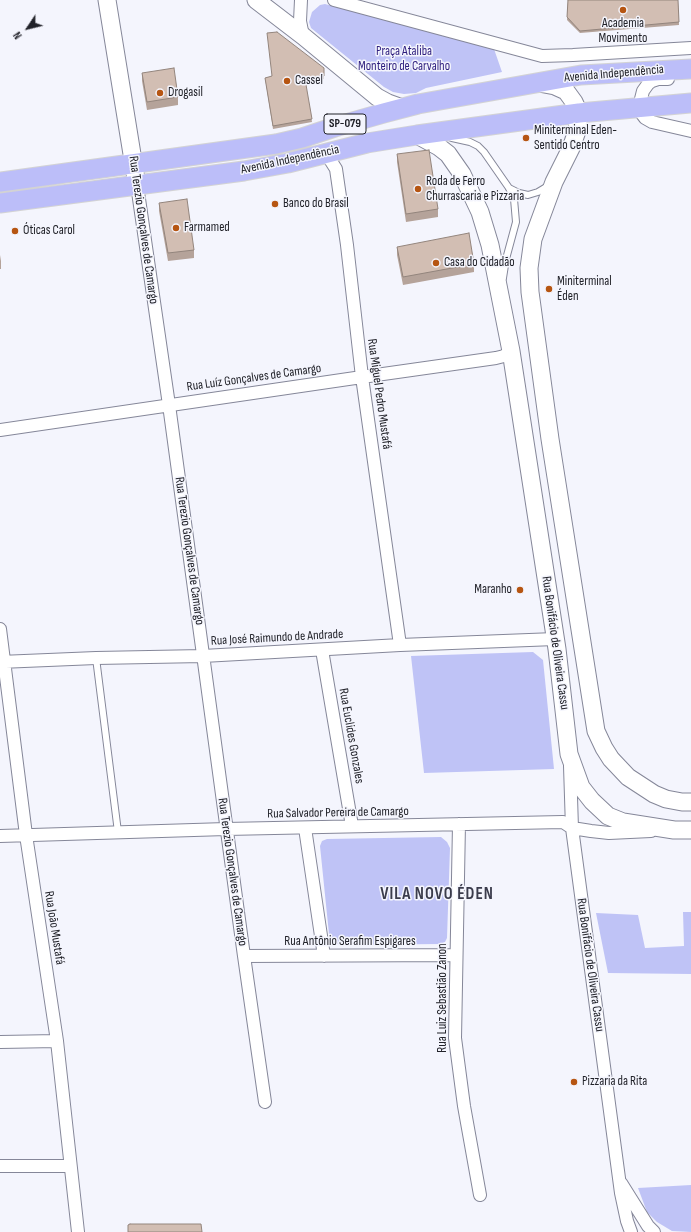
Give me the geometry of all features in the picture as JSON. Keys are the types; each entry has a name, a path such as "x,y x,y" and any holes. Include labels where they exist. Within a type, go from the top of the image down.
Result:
{"main road":[{"name":"Rua Terezio Gonçalves de Camargo","path":"107,0 137,185"},
{"path":"256,0 303,36 377,97 402,108"},
{"name":"Avenida Independência","path":"5,184 276,144 302,138 402,108 581,75 691,69"},
{"name":"Avenida Independência","path":"536,83 554,86 566,91 574,102 579,113"},
{"name":"Avenida Independência","path":"0,203 259,168 288,163 367,143 417,135 579,113 691,102"},
{"name":"Rua Bonifácio de Oliveira Cassu","path":"579,113 577,131 571,148 554,182 533,239 529,268 530,292 554,462 593,716 596,731 604,748 628,777 654,794 666,799 691,802"},
{"name":"Rua Bonifácio de Oliveira Cassu","path":"417,135 439,147 448,154 462,174 480,212 490,245 511,351 555,640 569,754"},
{"path":"511,351 526,334 534,320"},
{"path":"555,640 565,646 575,659 585,701 593,716"},
{"path":"569,754 581,787 592,801 608,816 623,822 674,830 691,830"}],"street":[{"path":"301,0 300,22 303,36"},
{"path":"334,0 542,56 691,48"},
{"name":"Avenida Independência","path":"640,107 643,91 652,81 658,79 691,78"},
{"path":"640,107 645,118 648,120 691,131"},
{"name":"Rua Miguel Pedro Mustafá","path":"320,154 329,158 336,169 347,245 362,377 400,645"},
{"name":"Rua Terezio Gonçalves de Camargo","path":"137,185 169,405 226,829 265,1102"},
{"name":"Rua Luíz Gonçalves de Camargo","path":"0,430 496,358 504,356 511,351"},
{"name":"Rua João Mustafá","path":"0,629 2,662 26,836 57,1041 78,1232"},
{"name":"Rua José Raimundo de Andrade","path":"2,662 203,656 400,645 555,640"},
{"name":"Rua Euclides Gonzales","path":"322,650 352,826"},
{"name":"Rua Bonifácio de Oliveira Cassu","path":"569,754 572,828 619,1180 625,1214 631,1232"},
{"name":"Rua Salvador Pereira de Camargo","path":"0,836 226,829 563,822 572,828 609,832 674,830"},
{"name":"Rua Luiz Sebastião Zanon","path":"459,824 455,1038 464,1106 480,1195"},
{"path":"305,828 324,956"},
{"name":"Rua Antônio Serafim Espigares","path":"244,956 456,955"},
{"path":"0,1042 57,1041"},
{"path":"0,1166 70,1166"},
{"name":"Rua Bonifácio de Oliveira Cassu","path":"619,1180 648,1226 654,1232"}],"lane":[{"path":"417,135 454,138 470,142 478,146 484,152 509,188 514,199 516,222 506,259 503,282 503,310"},
{"path":"509,188 519,193 528,195 538,192 554,182"},
{"path":"96,658 118,832"}],"green space":[{"name":"Praça Ataliba Monteiro de Carvalho","path":"325,4 494,49 502,72 426,88 416,93 404,94 393,92 384,87 311,28 309,22 312,12 320,5"},
{"path":"533,652 543,660 554,769 424,773 411,656"},
{"path":"441,837 447,842 450,848 447,938 445,942 440,944 341,945 334,943 329,934 320,846 322,841 327,839"},
{"path":"683,912 691,912 691,974 608,973 596,913 638,915 645,948 684,946"},
{"path":"691,1185 691,1232 672,1231 657,1222 647,1212 638,1188"}],"building":[{"name":"Academia Movimento","path":"568,0 678,0 679,22 580,31 567,17"},
{"name":"Cassel","path":"277,32 324,68 324,76 305,79 312,119 273,126 265,78 272,76 267,33"},
{"name":"Drogasil","path":"174,68 178,97 147,102 142,73"},
{"name":"Roda de Ferro Churrascaria e Pizzaria","path":"429,150 438,209 406,214 397,154"},
{"name":"Farmamed","path":"187,199 194,250 168,253 159,203"},
{"name":"Casa do Cidadão","path":"469,233 474,264 403,277 397,247"},
{"path":"201,1224 202,1232 128,1232 128,1225"}],"place":[{"name":"Academia Movimento","path":"623,10"},
{"name":"Cassel","path":"287,81"},
{"name":"Drogasil","path":"160,93"},
{"name":"Miniterminal Eden- Sentido Centro","path":"526,138"},
{"name":"Roda de Ferro Churrascaria e Pizzaria","path":"418,189"},
{"name":"Banco do Brasil","path":"275,204"},
{"name":"Farmamed","path":"176,228"},
{"name":"Óticas Carol","path":"15,231"},
{"name":"Casa do Cidadão","path":"436,263"},
{"name":"Miniterminal Éden","path":"549,289"},
{"name":"Maranho","path":"520,590"},
{"name":"Pizzaria da Rita","path":"574,1082"}],"district":[{"name":"VILA NOVO ÉDEN","path":"437,895"}]}
